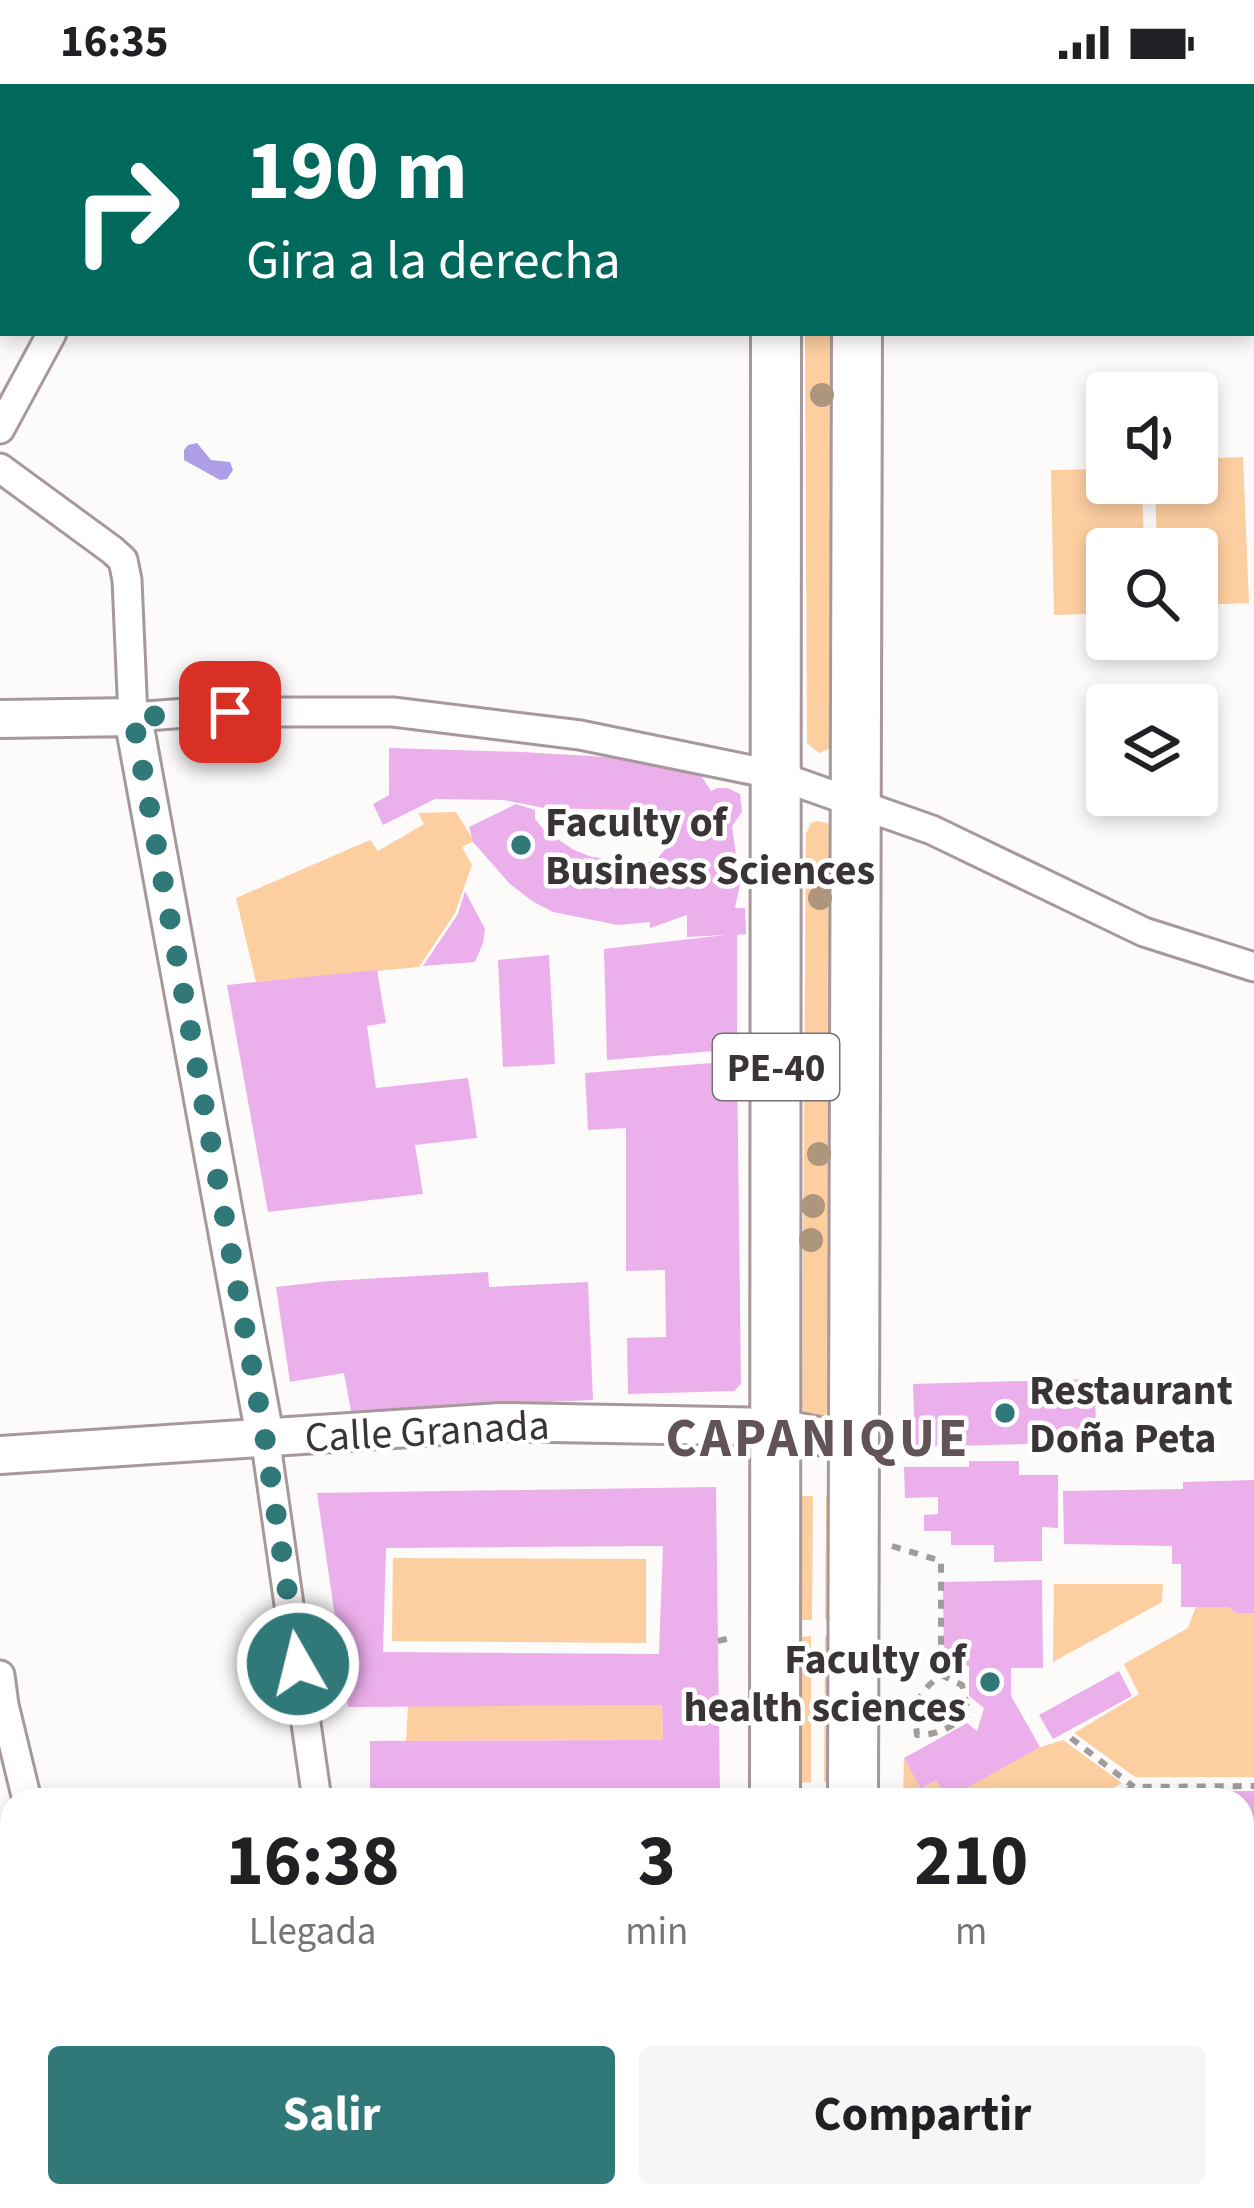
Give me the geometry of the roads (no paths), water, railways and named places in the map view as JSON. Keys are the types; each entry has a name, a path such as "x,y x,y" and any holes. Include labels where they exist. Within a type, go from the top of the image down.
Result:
{"highway":[{"name":"PE-40","path":"775,1788 776,336"},
{"name":"PE-40","path":"854,1788 857,336"}],"street":[{"path":"0,429 50,336"},
{"path":"0,468 123,560 133,717 265,1438 315,1788"},
{"path":"0,719 393,712 580,735 776,775 854,801 932,830 1144,932 1254,967"},
{"name":"Calle Granada","path":"0,1456 501,1422 776,1427 852,1443"},
{"path":"0,1675 2,1705 24,1788"}],"place":[{"name":"Faculty of Business Sciences","path":"521,845"},
{"name":"Restaurant Doña Peta","path":"1005,1413"},
{"name":"Faculty of health sciences","path":"990,1682"}],"district":[{"name":"CAPANIQUE","path":"818,1437"}]}
